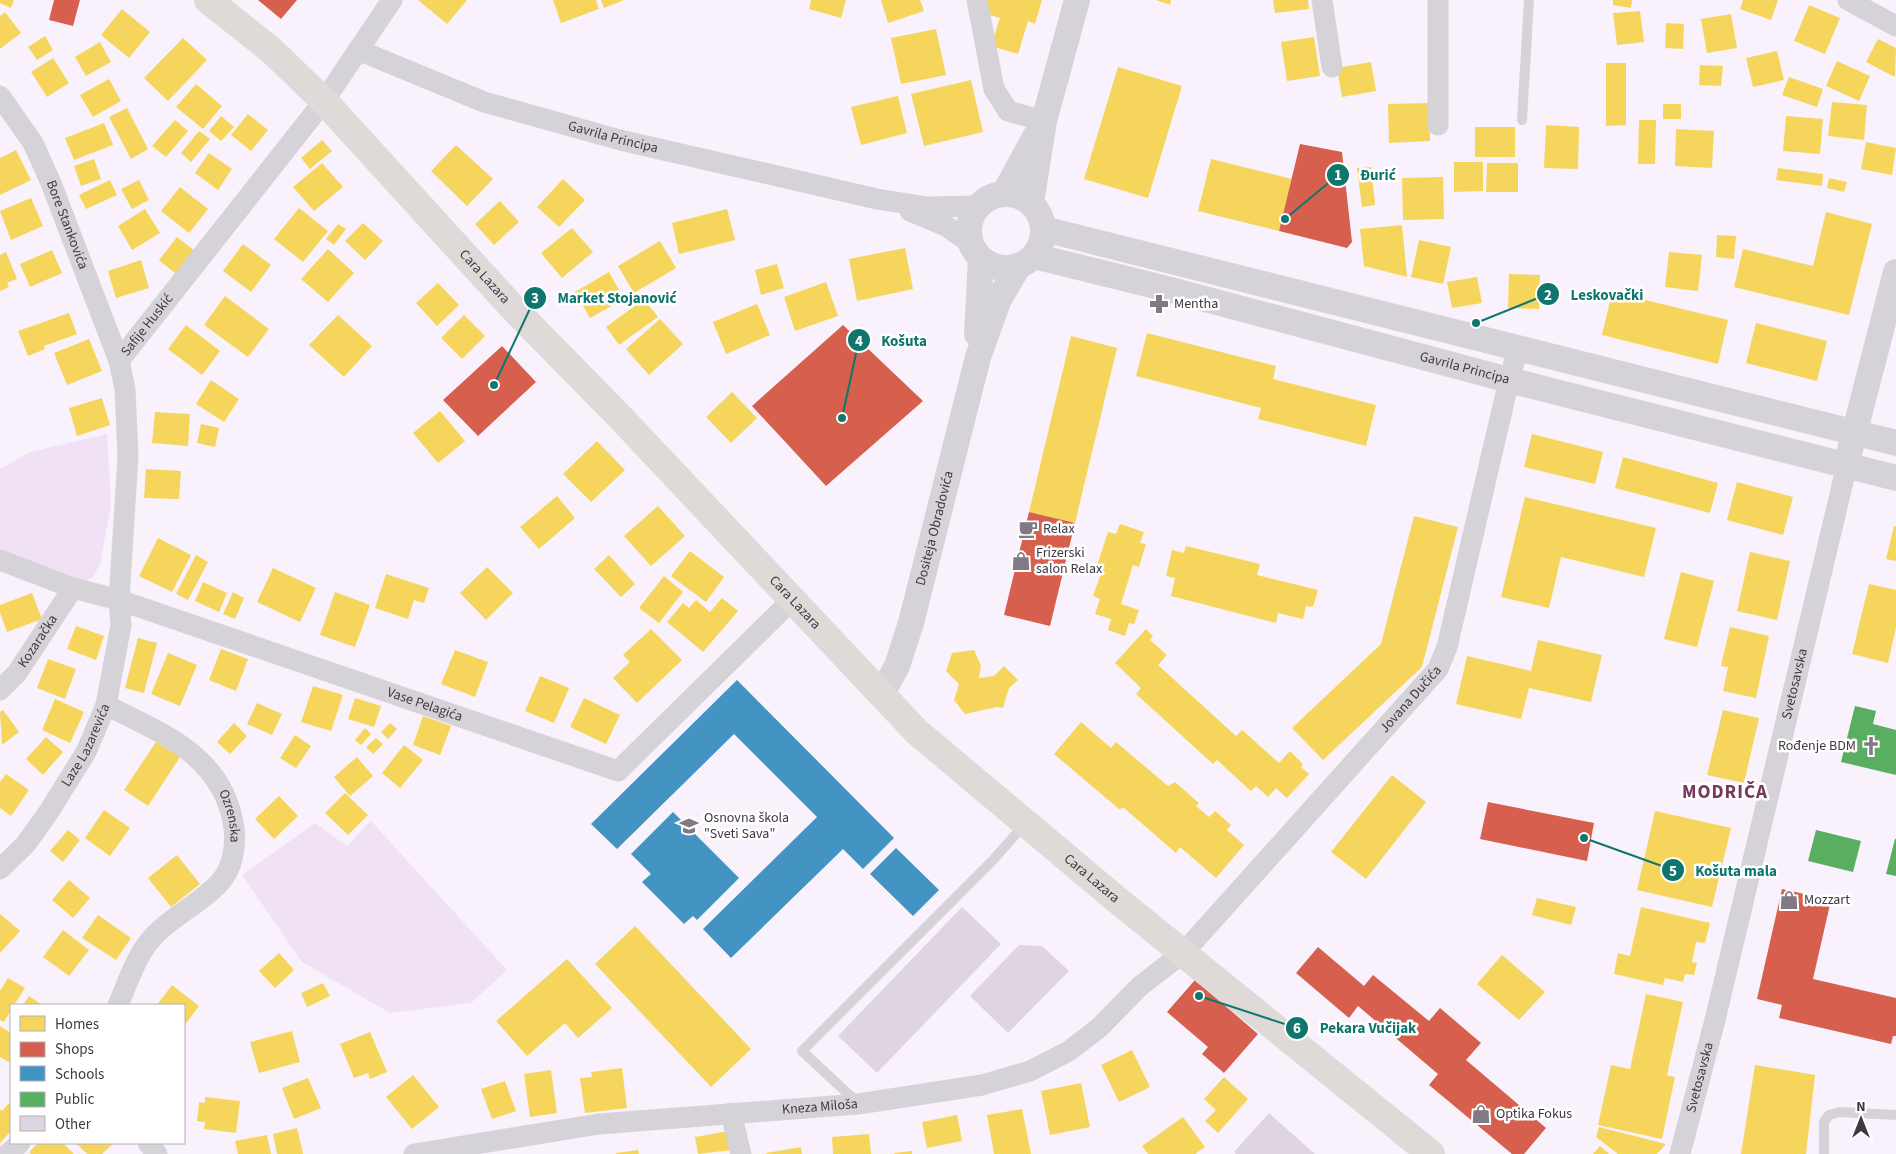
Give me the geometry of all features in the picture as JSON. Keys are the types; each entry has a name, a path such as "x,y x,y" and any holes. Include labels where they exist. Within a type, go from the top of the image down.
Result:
{"main road":[{"name":"Cara Lazara","path":"208,0 271,50 324,101 513,308 917,732 1116,899 1184,952 1431,1154"}],"street":[{"name":"Safije Huskić","path":"119,600 128,456 125,390 119,361 324,101 392,0"},
{"path":"976,0 994,89 1008,111 1044,121"},
{"path":"1031,203 1044,121 1077,0"},
{"path":"1322,0 1332,67"},
{"path":"1438,0 1438,125"},
{"path":"1848,0 1896,26"},
{"name":"Gavrila Principa","path":"358,50 484,102 620,140 876,198 928,206 978,206"},
{"name":"Bore Stankovića","path":"0,96 36,151 119,361"},
{"path":"1004,194 1044,121"},
{"path":"1004,194 1014,194 1031,203 1038,210 1044,229 1040,248 1026,262 998,268 976,251 969,224 978,206 994,196 1004,194"},
{"name":"Gavrila Principa","path":"876,198 946,226 976,251"},
{"path":"1044,229 1518,350 1896,443"},
{"name":"Dositeja Obradovića","path":"976,251 978,358"},
{"name":"Gavrila Principa","path":"1026,262 1175,291 1509,380 1896,478"},
{"name":"Dositeja Obradovića","path":"881,695 897,666 911,623 978,358 999,299 1026,262"},
{"name":"Svetosavska","path":"1680,1154 1715,1020 1848,465 1854,432 1896,272"},
{"name":"Jovana Dučića","path":"1184,952 1438,669 1447,647 1509,380 1518,350"},
{"name":"Vase Pelagića","path":"0,560 73,588 119,600 618,771 792,600"},
{"name":"Kozaračka","path":"0,690 17,673 73,588"},
{"name":"Laze Lazarevića","path":"0,868 26,845 86,752 106,705 122,625 119,600"},
{"name":"Ozrenska","path":"106,705 162,734 198,758 217,779 231,808 235,838 232,860 221,881 148,943 118,1004"},
{"name":"Kneza Miloša","path":"414,1154 488,1147 599,1124 731,1112 858,1104 982,1085 1030,1071 1077,1045 1100,1027 1139,987 1184,952"},
{"path":"731,1112 741,1154"},
{"path":"8,1154 19,1144"},
{"path":"149,1144 157,1154"}],"lane":[{"path":"1522,120 1529,0"},
{"path":"858,1104 802,1051 993,860 1026,822"},
{"path":"1824,1154 1824,1122 1829,1115 1840,1112 1896,1115"}],"shaded area":[{"path":"107,434 111,505 100,564 93,577 87,580 76,579 0,550 0,469 30,452"},
{"path":"371,821 507,970 471,1003 390,1013 302,962 242,875 315,823 347,846"}],"building: Homes":[{"path":"0,0 14,0 11,8 0,3"},
{"path":"418,0 467,0 447,24"},
{"path":"553,0 596,0 599,9 561,23"},
{"path":"601,0 624,0 604,8"},
{"path":"811,0 846,0 841,18 809,9"},
{"path":"881,0 920,0 924,11 888,23"},
{"path":"987,0 1042,0 1035,24 1028,21 1018,54 991,46 1000,18 983,13"},
{"path":"1156,0 1171,0 1170,5"},
{"path":"1273,0 1308,0 1309,9 1275,13"},
{"path":"1613,0 1632,0 1631,8 1613,5"},
{"path":"1743,0 1778,0 1771,20 1740,9"},
{"path":"1809,5 1840,18 1825,54 1794,41"},
{"path":"122,9 150,32 129,58 101,35"},
{"path":"1640,11 1644,42 1617,45 1613,13"},
{"path":"5,12 21,33 0,49 0,16"},
{"path":"1731,14 1737,48 1707,53 1701,19"},
{"path":"1666,23 1684,24 1683,49 1665,48"},
{"path":"936,29 946,75 901,84 891,38"},
{"path":"45,36 53,50 37,60 28,47"},
{"path":"1314,37 1320,76 1287,81 1281,42"},
{"path":"183,38 207,60 168,101 144,78"},
{"path":"1878,39 1896,48 1895,77 1866,62"},
{"path":"100,42 111,62 86,76 75,57"},
{"path":"1777,51 1784,80 1753,87 1746,58"},
{"path":"53,58 69,83 47,97 31,72"},
{"path":"1837,61 1870,76 1859,101 1826,86"},
{"path":"1371,62 1376,91 1342,97 1337,68"},
{"path":"1606,63 1626,63 1626,125 1606,126"},
{"path":"1700,65 1723,66 1721,86 1699,85"},
{"path":"1118,67 1182,86 1148,198 1084,179"},
{"path":"1789,77 1823,89 1817,107 1782,95"},
{"path":"109,79 121,101 93,117 80,95"},
{"path":"971,80 983,132 924,146 911,94"},
{"path":"196,84 222,106 203,129 176,107"},
{"path":"898,96 907,133 861,145 851,107"},
{"path":"1832,102 1867,105 1864,140 1828,136"},
{"path":"1429,103 1430,141 1389,143 1388,104"},
{"path":"1663,104 1681,104 1681,119 1663,119"},
{"path":"127,108 148,149 131,159 109,117"},
{"path":"248,114 268,130 251,151 231,135"},
{"path":"221,116 234,127 221,141 209,131"},
{"path":"1786,116 1823,119 1820,154 1783,151"},
{"path":"175,120 188,131 166,157 152,146"},
{"path":"1639,120 1656,120 1655,164 1638,164"},
{"path":"104,123 113,145 74,160 65,138"},
{"path":"1546,125 1579,127 1578,169 1544,168"},
{"path":"1475,127 1515,127 1515,157 1475,157"},
{"path":"1676,129 1714,131 1712,168 1675,166"},
{"path":"199,131 210,139 191,162 181,153"},
{"path":"322,140 332,151 310,169 301,158"},
{"path":"1866,142 1896,148 1892,175 1861,169"},
{"path":"456,145 493,179 467,206 431,171"},
{"path":"16,150 31,180 0,195 0,158"},
{"path":"209,153 232,169 218,190 195,173"},
{"path":"94,159 101,179 81,186 74,166"},
{"path":"1211,159 1292,179 1279,231 1198,211"},
{"path":"1454,162 1483,162 1483,191 1454,192"},
{"path":"322,163 343,187 314,211 293,187"},
{"path":"1487,163 1518,163 1518,192 1486,192"},
{"path":"1371,167 1375,205 1362,207 1357,168"},
{"path":"1778,168 1823,174 1822,186 1776,180"},
{"path":"1443,177 1444,219 1403,220 1402,178"},
{"path":"1829,178 1847,182 1844,192 1827,188"},
{"path":"563,179 585,200 559,227 537,207"},
{"path":"110,180 117,195 86,209 79,195"},
{"path":"139,180 149,200 132,209 121,189"},
{"path":"180,187 208,209 189,233 161,211"},
{"path":"31,198 43,226 11,240 0,211"},
{"path":"500,201 519,222 494,245 475,224"},
{"path":"299,208 328,231 303,262 274,239"},
{"path":"145,209 160,233 132,250 118,226"},
{"path":"727,209 735,240 679,254 672,223"},
{"path":"1826,212 1872,224 1849,315 1734,287 1743,249 1813,266"},
{"path":"363,223 383,241 365,260 345,241"},
{"path":"338,224 346,229 334,245 326,239"},
{"path":"1402,225 1407,277 1364,266 1360,229"},
{"path":"572,228 593,252 562,278 541,253"},
{"path":"1717,235 1736,236 1734,259 1716,257"},
{"path":"177,237 195,251 176,274 159,260"},
{"path":"1419,240 1451,247 1443,284 1411,277"},
{"path":"660,241 676,268 634,293 618,266"},
{"path":"243,244 271,265 251,292 223,271"},
{"path":"905,248 913,289 857,301 849,259"},
{"path":"328,249 354,273 328,302 301,279"},
{"path":"52,250 62,273 30,287 20,264"},
{"path":"6,252 17,279 7,283 9,287 0,291 0,255"},
{"path":"1669,252 1702,255 1698,291 1665,287"},
{"path":"141,260 149,288 116,298 108,271"},
{"path":"777,264 784,288 761,295 755,270"},
{"path":"609,272 624,299 590,318 575,292"},
{"path":"1509,274 1540,275 1539,309 1508,308"},
{"path":"1477,277 1482,303 1452,308 1447,282"},
{"path":"826,282 838,316 795,331 784,297"},
{"path":"438,283 459,305 437,326 416,303"},
{"path":"1612,292 1728,320 1718,364 1602,335"},
{"path":"225,296 269,329 248,357 204,325"},
{"path":"644,299 658,317 619,345 606,327"},
{"path":"757,304 770,335 726,354 713,322"},
{"path":"69,313 77,334 44,346 45,349 28,356 18,331"},
{"path":"338,315 372,346 344,377 309,345"},
{"path":"464,315 485,336 462,359 441,338"},
{"path":"660,319 683,344 649,375 626,349"},
{"path":"1756,323 1827,341 1817,381 1746,363"},
{"path":"186,325 220,351 202,375 168,349"},
{"path":"1147,333 1276,366 1273,379 1376,405 1366,446 1258,419 1261,408 1136,376"},
{"path":"1071,336 1117,348 1075,523 1029,512"},
{"path":"89,339 102,371 67,385 54,353"},
{"path":"211,380 239,399 224,422 196,404"},
{"path":"732,392 757,418 731,443 706,417"},
{"path":"102,398 110,425 77,436 69,408"},
{"path":"440,411 465,441 438,463 413,433"},
{"path":"155,412 190,414 188,446 152,443"},
{"path":"201,424 219,428 215,447 197,443"},
{"path":"1532,434 1603,452 1595,484 1524,467"},
{"path":"597,441 625,470 591,502 563,474"},
{"path":"1623,457 1718,483 1710,513 1615,488"},
{"path":"146,469 181,471 179,499 144,498"},
{"path":"1737,482 1793,497 1783,535 1727,520"},
{"path":"557,496 575,518 539,549 520,527"},
{"path":"1525,497 1656,528 1644,577 1561,557 1549,608 1501,597"},
{"path":"658,506 685,536 651,566 624,536"},
{"path":"1414,516 1458,527 1422,667 1323,760 1292,728 1381,644"},
{"path":"1120,524 1144,532 1140,543 1146,544 1139,567 1133,565 1121,604 1139,610 1134,624 1129,623 1125,636 1108,630 1111,619 1095,614 1100,599 1093,596 1101,574 1095,572 1108,532 1116,534"},
{"path":"1894,526 1896,526 1896,561 1886,559"},
{"path":"158,538 191,555 172,592 139,576"},
{"path":"1186,546 1260,564 1257,575 1318,590 1313,607 1306,606 1303,619 1278,613 1276,623 1171,596 1175,578 1166,576 1172,550 1184,553"},
{"path":"690,551 724,577 706,602 671,576"},
{"path":"1750,552 1790,561 1777,620 1737,611"},
{"path":"196,555 208,562 188,600 176,594"},
{"path":"609,555 635,584 621,597 594,569"},
{"path":"487,567 513,593 486,620 460,593"},
{"path":"273,568 316,588 300,622 257,602"},
{"path":"1681,572 1714,581 1697,647 1664,639"},
{"path":"386,574 429,588 424,603 414,600 408,619 375,608"},
{"path":"664,576 683,592 659,623 639,608"},
{"path":"203,582 227,593 219,612 195,601"},
{"path":"1869,584 1896,590 1896,628 1888,663 1852,654"},
{"path":"233,592 244,598 235,619 223,614"},
{"path":"335,592 370,605 355,647 320,635"},
{"path":"32,593 42,619 7,632 0,613 0,605"},
{"path":"722,598 738,611 703,652 667,622 683,603 689,608 696,600 710,612"},
{"path":"76,626 104,636 96,660 67,649"},
{"path":"1730,627 1769,636 1756,698 1723,691 1728,667 1721,666"},
{"path":"651,629 682,660 637,703 613,678 630,662 623,655"},
{"path":"1146,629 1153,636 1150,640 1167,655 1158,665 1236,736 1242,730 1279,763 1290,751 1303,764 1301,767 1309,774 1287,798 1276,788 1268,797 1256,786 1251,791 1217,760 1213,764 1136,694 1141,688 1115,663"},
{"path":"138,638 157,643 144,693 125,688"},
{"path":"1538,640 1602,655 1591,702 1529,688 1521,719 1456,704 1467,656 1531,671"},
{"path":"221,649 248,659 236,691 209,680"},
{"path":"455,650 488,662 475,697 441,684"},
{"path":"974,650 981,666 979,678 994,676 1004,666 1018,680 1009,688 1003,708 997,707 965,714 954,700 959,684 946,671 952,653"},
{"path":"168,653 197,665 180,706 151,694"},
{"path":"48,659 76,669 65,699 37,688"},
{"path":"540,676 569,688 554,723 525,711"},
{"path":"313,686 343,695 331,731 301,722"},
{"path":"355,698 381,706 374,727 348,719"},
{"path":"584,698 620,715 606,744 570,727"},
{"path":"55,699 84,712 70,743 42,730"},
{"path":"257,703 282,714 272,735 247,724"},
{"path":"3,710 19,732 2,745 0,712"},
{"path":"1723,710 1759,718 1744,783 1707,775"},
{"path":"423,716 451,726 440,755 413,745"},
{"path":"1081,722 1111,748 1116,742 1168,786 1175,782 1199,803 1196,806 1209,817 1215,811 1231,825 1227,830 1244,845 1216,878 1180,847 1176,853 1124,808 1119,809 1054,754"},
{"path":"234,723 247,736 230,754 217,742"},
{"path":"390,723 397,729 388,739 381,732"},
{"path":"365,728 371,734 361,745 355,740"},
{"path":"295,735 311,746 296,768 280,758"},
{"path":"46,737 63,752 43,775 26,759"},
{"path":"376,738 383,744 373,754 366,747"},
{"path":"156,742 180,757 148,806 124,790"},
{"path":"404,745 423,760 400,788 382,773"},
{"path":"357,757 373,776 350,796 334,777"},
{"path":"6,774 29,790 11,816 0,808 0,782"},
{"path":"1392,775 1426,802 1366,879 1331,852"},
{"path":"345,793 368,815 348,835 325,813"},
{"path":"279,796 298,816 274,839 255,819"},
{"path":"104,810 130,828 110,856 85,838"},
{"path":"1655,811 1731,828 1712,907 1637,890"},
{"path":"68,830 80,840 63,862 50,851"},
{"path":"177,855 200,884 171,907 148,878"},
{"path":"69,880 90,898 73,918 52,900"},
{"path":"1537,898 1576,907 1571,925 1532,915"},
{"path":"1641,907 1710,923 1705,943 1696,942 1692,962 1697,963 1694,975 1685,974 1683,982 1665,978 1663,985 1614,974 1618,953 1630,956"},
{"path":"0,914 20,931 0,953"},
{"path":"98,915 131,938 116,960 82,938"},
{"path":"635,926 751,1049 711,1087 595,964"},
{"path":"63,930 89,950 69,976 43,957"},
{"path":"279,953 294,970 275,988 259,971"},
{"path":"1502,955 1545,992 1519,1020 1477,984"},
{"path":"567,959 612,1008 578,1038 565,1023 527,1056 496,1021"},
{"path":"8,978 25,988 15,1004 10,1004 10,1012 4,1022 0,1020 0,991"},
{"path":"323,983 330,996 307,1007 301,993"},
{"path":"172,985 199,1006 185,1025 185,1004 158,1004"},
{"path":"1646,994 1683,1002 1667,1075 1675,1077 1662,1139 1598,1125 1611,1065 1630,1069"},
{"path":"29,996 41,1004 24,1004"},
{"path":"0,1026 10,1032 10,1062 0,1057"},
{"path":"292,1031 300,1062 259,1073 250,1042"},
{"path":"370,1032 387,1072 370,1079 368,1073 354,1078 340,1044"},
{"path":"1132,1050 1150,1087 1119,1102 1101,1065"},
{"path":"1755,1065 1815,1075 1806,1154 1741,1154"},
{"path":"622,1068 627,1108 585,1113 580,1078 592,1077 591,1072"},
{"path":"551,1070 557,1113 530,1117 524,1074"},
{"path":"413,1075 439,1107 412,1129 386,1097"},
{"path":"1224,1077 1248,1099 1218,1133 1205,1121 1216,1110 1204,1099"},
{"path":"308,1078 321,1108 294,1119 282,1088"},
{"path":"505,1081 516,1111 492,1119 481,1089"},
{"path":"1081,1083 1090,1127 1050,1135 1041,1091"},
{"path":"205,1097 240,1101 236,1133 204,1129 205,1122 197,1121 199,1102 205,1103"},
{"path":"10,1104 10,1132 0,1143 0,1109 2,1111"},
{"path":"1022,1109 1031,1154 994,1154 987,1115"},
{"path":"957,1115 962,1141 927,1148 922,1122"},
{"path":"1183,1117 1205,1147 1195,1154 1148,1154 1142,1146"},
{"path":"1599,1127 1666,1144 1657,1154 1618,1154 1596,1137"},
{"path":"297,1128 303,1154 277,1154 273,1134"},
{"path":"729,1131 732,1150 698,1154 695,1137"},
{"path":"869,1134 871,1154 833,1154 832,1137"},
{"path":"267,1135 271,1154 238,1154 235,1141"},
{"path":"37,1144 64,1144 74,1154 31,1154 29,1152"},
{"path":"77,1144 113,1144 102,1154 87,1154"},
{"path":"1600,1146 1609,1154 1593,1154"},
{"path":"801,1147 802,1154 766,1154 766,1153"},
{"path":"638,1150 639,1154 616,1154 616,1153"},
{"path":"912,1151 912,1154 894,1154 894,1153"}],"building: Shops":[{"path":"54,0 80,0 73,26 49,20"},
{"path":"258,0 297,0 281,19"},
{"path":"1300,144 1342,152 1352,242 1347,248 1279,231"},
{"path":"843,325 923,401 826,486 752,406"},
{"path":"502,346 536,382 478,436 443,400"},
{"path":"1029,512 1075,523 1050,626 1004,615"},
{"path":"1488,802 1594,823 1587,861 1480,839"},
{"path":"1782,889 1831,900 1813,979 1896,998 1896,1036 1893,1036 1891,1044 1779,1018 1782,1005 1757,999"},
{"path":"1318,947 1364,986 1373,975 1429,1021 1440,1008 1481,1043 1466,1060 1546,1128 1524,1154 1512,1154 1429,1085 1438,1074 1358,1006 1349,1018 1296,973"},
{"path":"1195,980 1258,1034 1224,1073 1202,1054 1208,1047 1167,1012"}],"building: Schools":[{"path":"737,680 894,838 863,869 843,849 731,958 703,929 817,817 734,734 617,849 591,824"},
{"path":"673,812 739,878 697,920 693,916 684,924 642,882 651,874 631,854"},
{"path":"896,848 939,890 913,916 870,874"}],"building: Public":[{"name":"Rođenje BDM","path":"1855,706 1876,711 1873,724 1896,730 1896,775 1841,762"},
{"path":"1816,830 1861,841 1853,872 1808,861"},
{"path":"1896,839 1896,876 1886,874"}],"building: Other":[{"path":"962,907 1001,944 877,1073 838,1036"},
{"path":"1019,945 1042,946 1069,971 1008,1033 970,996"},
{"path":"1269,1113 1315,1154 1236,1154 1234,1152"}],"place":[{"name":"Đurić","path":"1285,219"},
{"name":"Mentha","path":"1159,304"},
{"name":"Leskovački","path":"1476,323"},
{"name":"Market Stojanović","path":"494,385"},
{"name":"Košuta","path":"842,418"},
{"name":"Relax","path":"1028,529"},
{"name":"Frizerski salon Relax","path":"1021,561"},
{"name":"Rođenje BDM","path":"1871,746"},
{"name":"Osnovna škola \"Sveti Sava\"","path":"689,826"},
{"name":"Košuta mala","path":"1584,838"},
{"name":"Mozzart","path":"1789,900"},
{"name":"Pekara Vučijak","path":"1199,996"},
{"name":"Optika Fokus","path":"1481,1114"}],"district":[{"name":"MODRIČA","path":"1725,792"}]}
